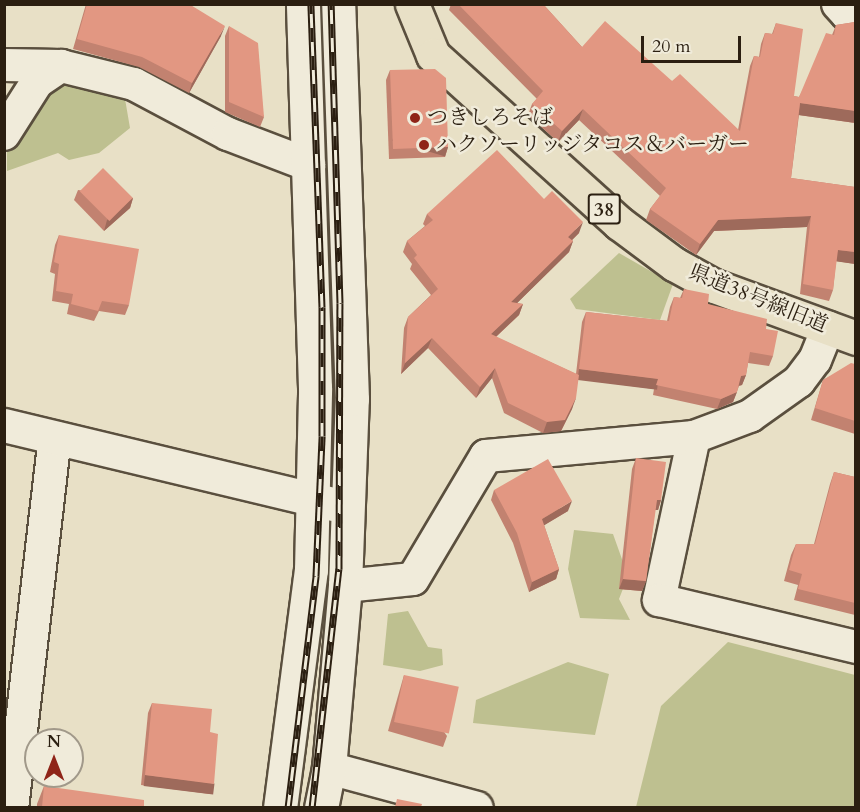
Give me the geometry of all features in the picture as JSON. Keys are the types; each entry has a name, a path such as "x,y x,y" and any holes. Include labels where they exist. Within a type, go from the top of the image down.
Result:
{"main road":[{"name":"県道38号線旧道","path":"412,4 434,55 619,223 674,264 714,286 842,333"}],"street":[{"path":"280,807 307,608 313,499 315,388 303,4"},
{"path":"321,807 329,768 345,586 352,399 338,4"},
{"path":"838,4 847,14 855,15"},
{"path":"4,65 61,66 134,84 228,134 309,165"},
{"path":"4,134 37,81 61,66"},
{"path":"345,586 413,579 486,456 694,437 750,416 798,381 814,360 842,333"},
{"path":"4,424 348,507"},
{"path":"12,807 55,437"},
{"path":"694,437 659,600 855,647"},
{"path":"329,768 477,807"}],"green space":[{"path":"78,80 124,93 130,128 99,153 69,160 58,153 7,171 7,149 29,118 57,85"},
{"path":"619,253 673,284 660,320 576,309 570,299"},
{"path":"574,530 613,534 628,576 619,599 630,620 580,618 568,569"},
{"path":"408,611 428,647 442,649 443,665 420,671 383,665 388,614"},
{"path":"728,642 855,675 855,807 636,807 661,706"},
{"path":"568,662 609,674 595,735 473,723 476,700"}],"building":[{"path":"87,4 189,4 225,26 192,83 142,57 77,39"},
{"path":"458,4 543,4 582,47 605,21 672,81 680,74 740,131 754,56 760,57 765,33 773,34 776,23 803,29 794,96 799,97 826,33 834,35 836,25 855,22 855,111 800,103 791,178 855,187 855,252 838,250 833,290 803,284 811,216 718,220 700,244 650,209 666,188 583,109 562,131 532,104 543,91"},
{"path":"229,26 258,43 264,117 229,102"},
{"name":"つきしろそば","path":"435,69 446,78 448,147 393,149 390,70"},
{"path":"497,150 544,199 552,191 583,222 568,237 573,241 511,302 523,304 491,334 579,375 576,398 565,420 547,422 508,403 495,368 480,387 432,338 405,363 408,317 438,289 414,258 417,255 407,241 433,220 427,214"},
{"path":"103,168 133,198 109,221 80,191"},
{"path":"59,235 139,249 129,305 102,301 98,311 71,304 73,294 56,291 59,264 54,262"},
{"path":"684,289 709,294 708,304 767,319 766,329 778,331 773,356 750,352 746,375 741,376 737,392 721,399 656,385 658,379 579,369 586,312 669,321 674,297 682,298"},
{"path":"851,363 855,364 855,421 815,408 823,380"},
{"path":"636,458 666,462 661,500 657,500 646,581 623,579"},
{"path":"548,459 572,501 542,519 559,569 532,582 517,533 494,490"},
{"path":"834,472 855,477 855,603 798,589 802,574 789,570 796,544 815,544"},
{"path":"404,675 459,687 449,734 394,722"},
{"path":"152,703 212,709 210,732 218,734 214,784 145,775"},
{"path":"44,788 144,800 144,807 42,807"},
{"path":"397,799 422,804 421,807 395,807"}],"railway":[{"path":"288,808 316,576 322,436 322,307 311,4"},
{"path":"312,808 339,569 340,303 331,4"}],"place":[{"name":"つきしろそば","path":"415,118"},
{"name":"ハクソーリッジタコス＆バーガー","path":"424,145"}]}
